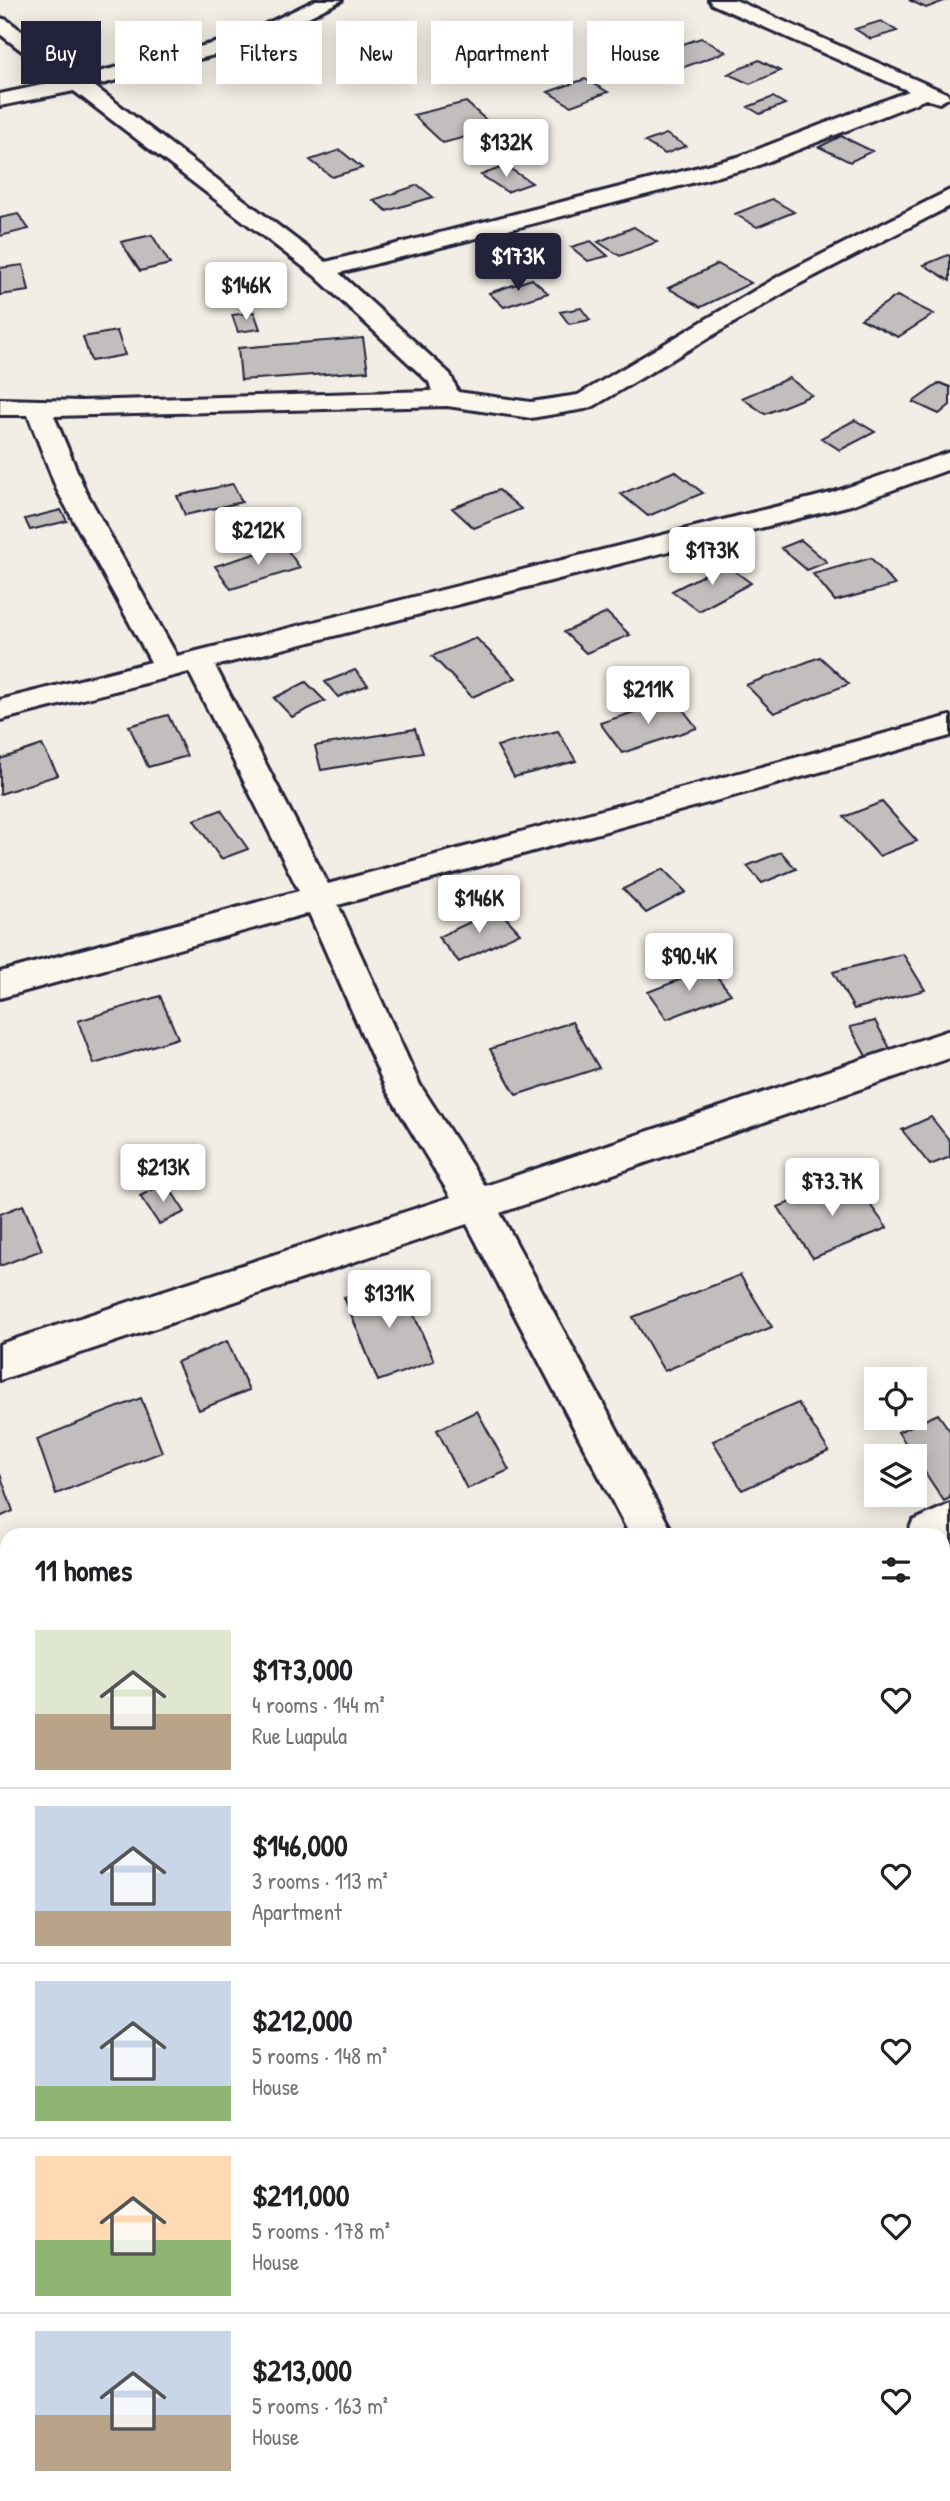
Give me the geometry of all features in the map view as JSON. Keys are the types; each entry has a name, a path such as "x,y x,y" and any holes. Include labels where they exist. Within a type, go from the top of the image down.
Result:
{"main road":[{"path":"101,78 246,41 332,0"},
{"path":"719,0 950,103"},
{"path":"0,23 21,39"},
{"path":"0,100 76,84"},
{"path":"82,84 321,270 441,379 447,398"},
{"path":"321,270 746,162 926,92"},
{"path":"0,407 447,398 531,410 585,401 789,280 950,197"},
{"path":"38,408 71,490 184,664 319,899 405,1091 476,1205 649,1528"},
{"path":"0,710 841,499 950,460"},
{"path":"0,985 950,726"},
{"path":"0,1362 476,1205 950,1044"}],"building":[{"path":"909,0 947,0 926,8"},
{"path":"881,21 897,31 871,39 855,29"},
{"path":"701,38 726,52 684,67 684,44"},
{"path":"759,60 780,71 750,84 728,74"},
{"path":"585,79 587,84 594,84 608,92 571,106 548,92"},
{"path":"773,97 785,104 760,114 748,107"},
{"path":"466,102 496,129 443,143 413,115"},
{"path":"508,130 516,138 487,145 478,137"},
{"path":"666,134 686,146 665,154 645,142"},
{"path":"841,136 872,151 850,162 819,147"},
{"path":"340,150 362,168 332,177 310,160"},
{"path":"506,166 532,183 507,192 481,175"},
{"path":"418,185 433,197 387,211 373,200"},
{"path":"772,199 794,212 757,227 735,214"},
{"path":"18,214 29,229 0,236 0,218"},
{"path":"634,227 657,242 620,256 598,242"},
{"path":"152,235 170,264 140,271 121,242"},
{"path":"591,241 608,256 588,261 571,247"},
{"path":"950,256 950,281 924,265"},
{"path":"718,264 751,283 701,307 668,288"},
{"path":"23,265 29,291 0,295 0,268"},
{"path":"532,279 548,293 504,307 489,293"},
{"path":"897,296 934,314 898,337 861,319"},
{"path":"581,308 590,320 569,324 560,312"},
{"path":"254,312 260,329 238,332 232,315"},
{"path":"117,331 125,355 91,361 83,337"},
{"path":"363,338 368,371 241,380 238,348"},
{"path":"789,378 812,395 765,414 742,398"},
{"path":"940,383 950,387 950,405 939,414 913,402"},
{"path":"855,420 875,432 840,450 821,438"},
{"path":"675,471 703,493 648,516 621,494"},
{"path":"233,484 242,502 185,515 177,496"},
{"path":"499,490 521,509 474,528 452,508"},
{"path":"61,510 67,521 30,530 25,519"},
{"path":"801,540 827,562 807,570 781,548"},
{"path":"284,545 300,568 231,589 215,566"},
{"path":"871,558 895,585 835,601 813,574"},
{"path":"725,564 751,583 699,611 672,591"},
{"path":"607,613 630,635 586,653 564,632"},
{"path":"476,638 516,678 472,697 432,656"},
{"path":"820,657 849,684 774,713 746,685"},
{"path":"355,670 368,685 338,697 325,682"},
{"path":"306,682 325,701 292,717 274,698"},
{"path":"675,699 697,728 622,753 600,723"},
{"path":"168,715 187,756 148,767 129,726"},
{"path":"415,729 423,753 321,770 315,746"},
{"path":"558,731 576,761 514,777 497,746"},
{"path":"42,745 58,775 0,794 0,759"},
{"path":"882,802 917,841 879,856 844,817"},
{"path":"221,810 248,849 221,859 194,820"},
{"path":"781,852 796,869 762,883 747,866"},
{"path":"663,869 686,892 646,913 623,889"},
{"path":"498,909 520,933 459,962 438,937"},
{"path":"903,954 925,990 854,1009 833,972"},
{"path":"710,968 731,994 667,1019 648,992"},
{"path":"160,996 178,1038 94,1064 78,1021"},
{"path":"875,1021 892,1052 867,1058 850,1027"},
{"path":"572,1022 599,1068 516,1095 490,1049"},
{"path":"931,1117 950,1141 950,1157 930,1165 902,1130"},
{"path":"851,1178 887,1228 813,1258 778,1207"},
{"path":"166,1183 185,1212 159,1224 140,1196"},
{"path":"23,1205 42,1250 0,1266 0,1214"},
{"path":"740,1275 772,1327 664,1371 633,1317"},
{"path":"398,1278 434,1361 378,1381 344,1297"},
{"path":"227,1341 249,1390 199,1410 177,1362"},
{"path":"141,1398 162,1452 56,1494 37,1439"},
{"path":"798,1403 829,1451 742,1490 713,1441"},
{"path":"477,1411 509,1470 467,1489 437,1430"},
{"path":"938,1414 950,1431 950,1498 944,1501 927,1476 927,1444 906,1444 898,1432 927,1430 927,1419"},
{"path":"0,1474 13,1511 0,1517"}]}
